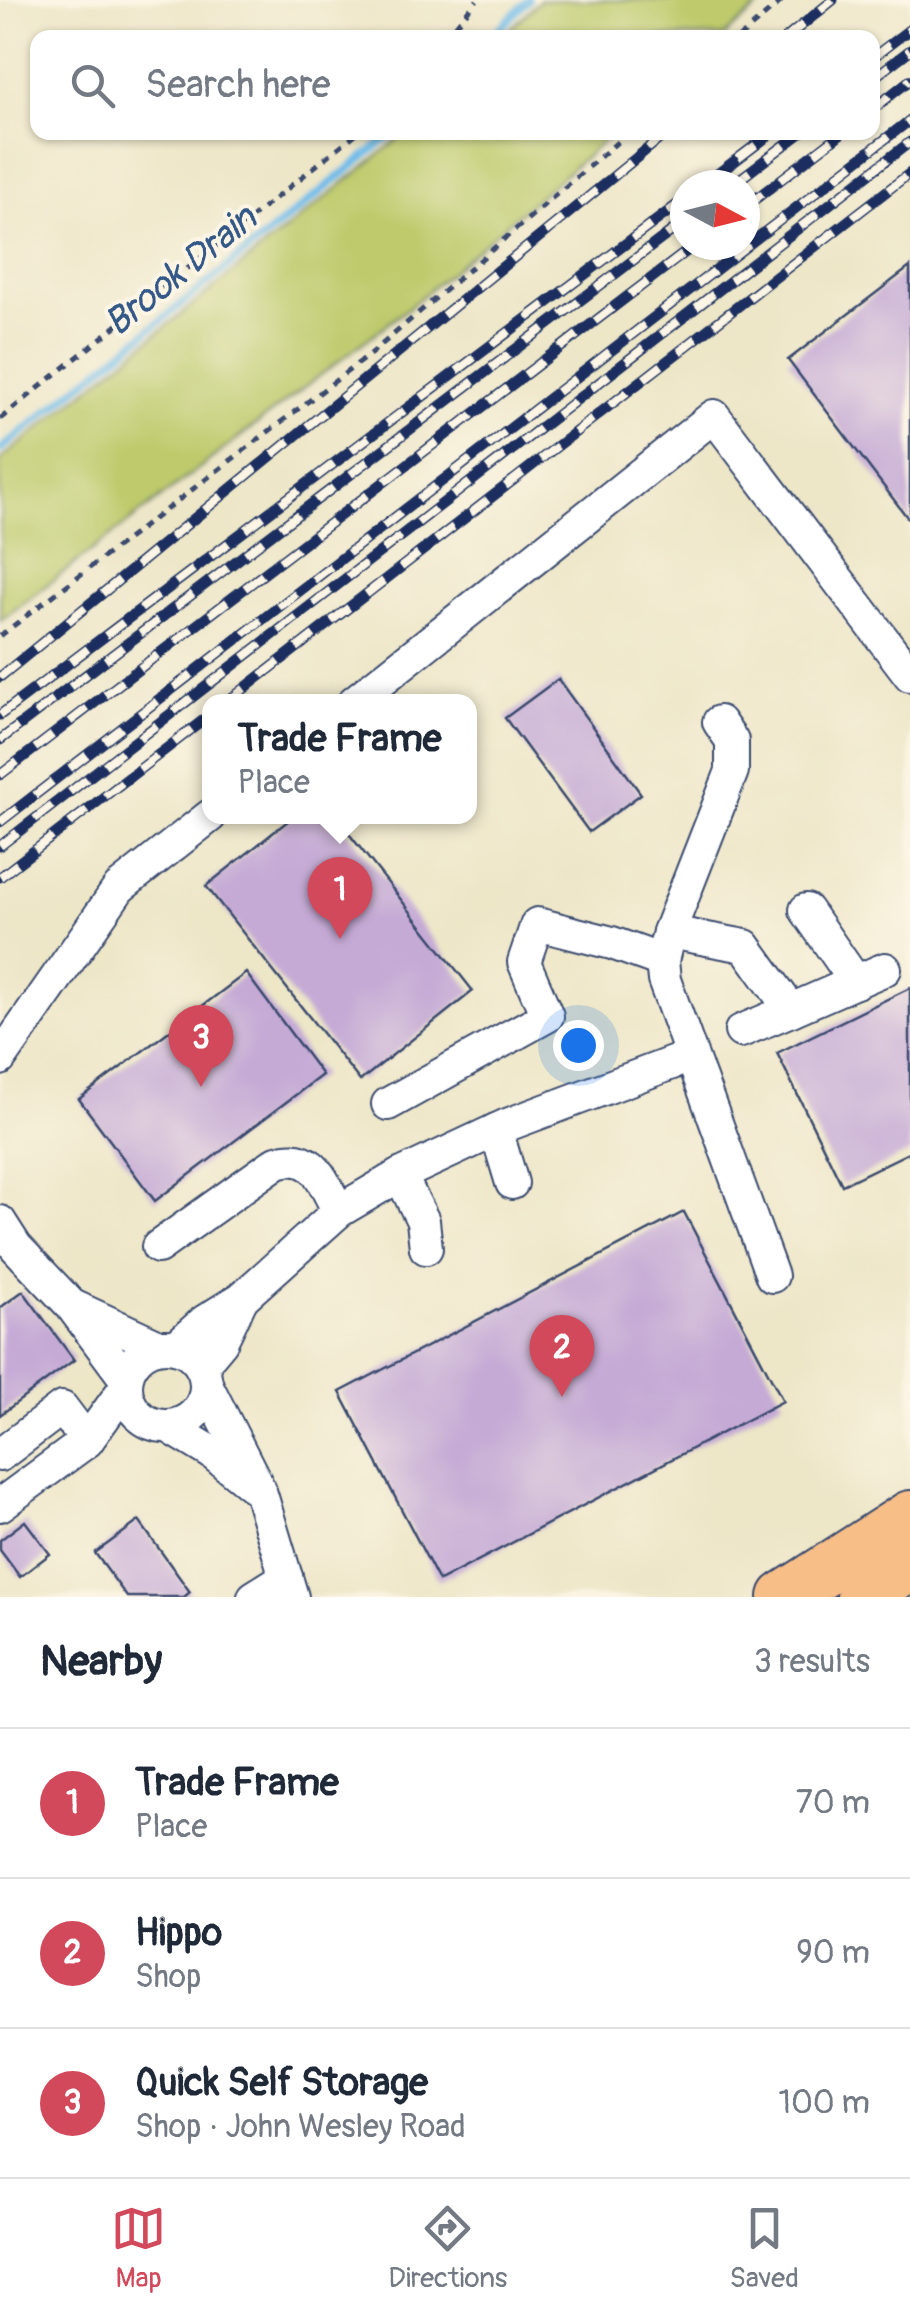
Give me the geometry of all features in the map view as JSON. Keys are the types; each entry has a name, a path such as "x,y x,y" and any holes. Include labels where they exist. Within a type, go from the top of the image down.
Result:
{"highway":[{"path":"784,1597 910,1516"},
{"path":"862,1597 910,1566"}],"street":[{"path":"364,694 714,416 910,675"},
{"path":"719,722 732,741 732,771 666,947 664,980 772,1276"},
{"path":"0,1058 119,888 202,822"},
{"path":"741,1032 871,975 806,910"},
{"path":"388,1104 546,1016 524,962 537,924 612,942 666,947 745,946 792,1010"},
{"path":"185,1361 205,1321 242,1298 339,1211 400,1175 496,1130 691,1056"},
{"path":"496,1130 512,1183"},
{"path":"158,1247 276,1162 293,1156 310,1162 339,1211"},
{"path":"400,1175 423,1221 426,1248"},
{"path":"5,1242 70,1304 126,1383 133,1410 212,1452 260,1491"},
{"path":"70,1304 185,1361 260,1491 289,1587 254,1597"},
{"path":"0,1506 87,1441 126,1383 136,1358 185,1361"},
{"path":"87,1441 191,1418 205,1396 185,1361"},
{"path":"0,1454 62,1408 87,1441"}],"path":[{"path":"452,30 478,0"},
{"path":"749,30 783,0"},
{"path":"0,419 348,140"},
{"path":"0,636 374,352 620,140"}],"green space":[{"path":"540,0 767,0 731,30 509,30"},
{"path":"397,140 605,140 412,305 0,621 0,460"}],"building":[{"path":"910,267 910,521 788,360"},
{"path":"558,679 641,794 589,832 505,718"},
{"path":"284,824 341,824 473,991 360,1081 206,886"},
{"path":"246,973 322,1075 155,1201 79,1099"},
{"path":"910,988 910,1152 842,1185 777,1053"},
{"path":"684,1212 783,1401 439,1581 340,1392"},
{"path":"23,1291 74,1360 0,1415 0,1308"},
{"path":"25,1521 50,1554 20,1577 0,1550 0,1540"},
{"path":"139,1521 190,1592 184,1597 127,1597 95,1553"}],"waterway":[{"name":"Brook Drain","path":"498,30 528,0"},
{"name":"Brook Drain","path":"0,450 385,140"}],"railway":[{"path":"796,30 833,0"},
{"path":"880,52 910,29"},
{"path":"880,73 910,50"},
{"path":"880,104 910,80"},
{"path":"0,822 910,120"},
{"path":"0,677 658,140"},
{"path":"723,170 762,140"},
{"path":"752,170 791,140"},
{"path":"760,196 833,140"},
{"path":"0,846 910,142"},
{"path":"237,694 910,173"},
{"path":"0,715 670,210"},
{"path":"0,740 670,232"},
{"path":"0,775 675,260"},
{"path":"0,877 202,721"}],"place":[{"name":"Trade Frame","path":"340,939"},
{"name":"Quick Self Storage","path":"201,1087"},
{"name":"Hippo","path":"562,1397"}]}
